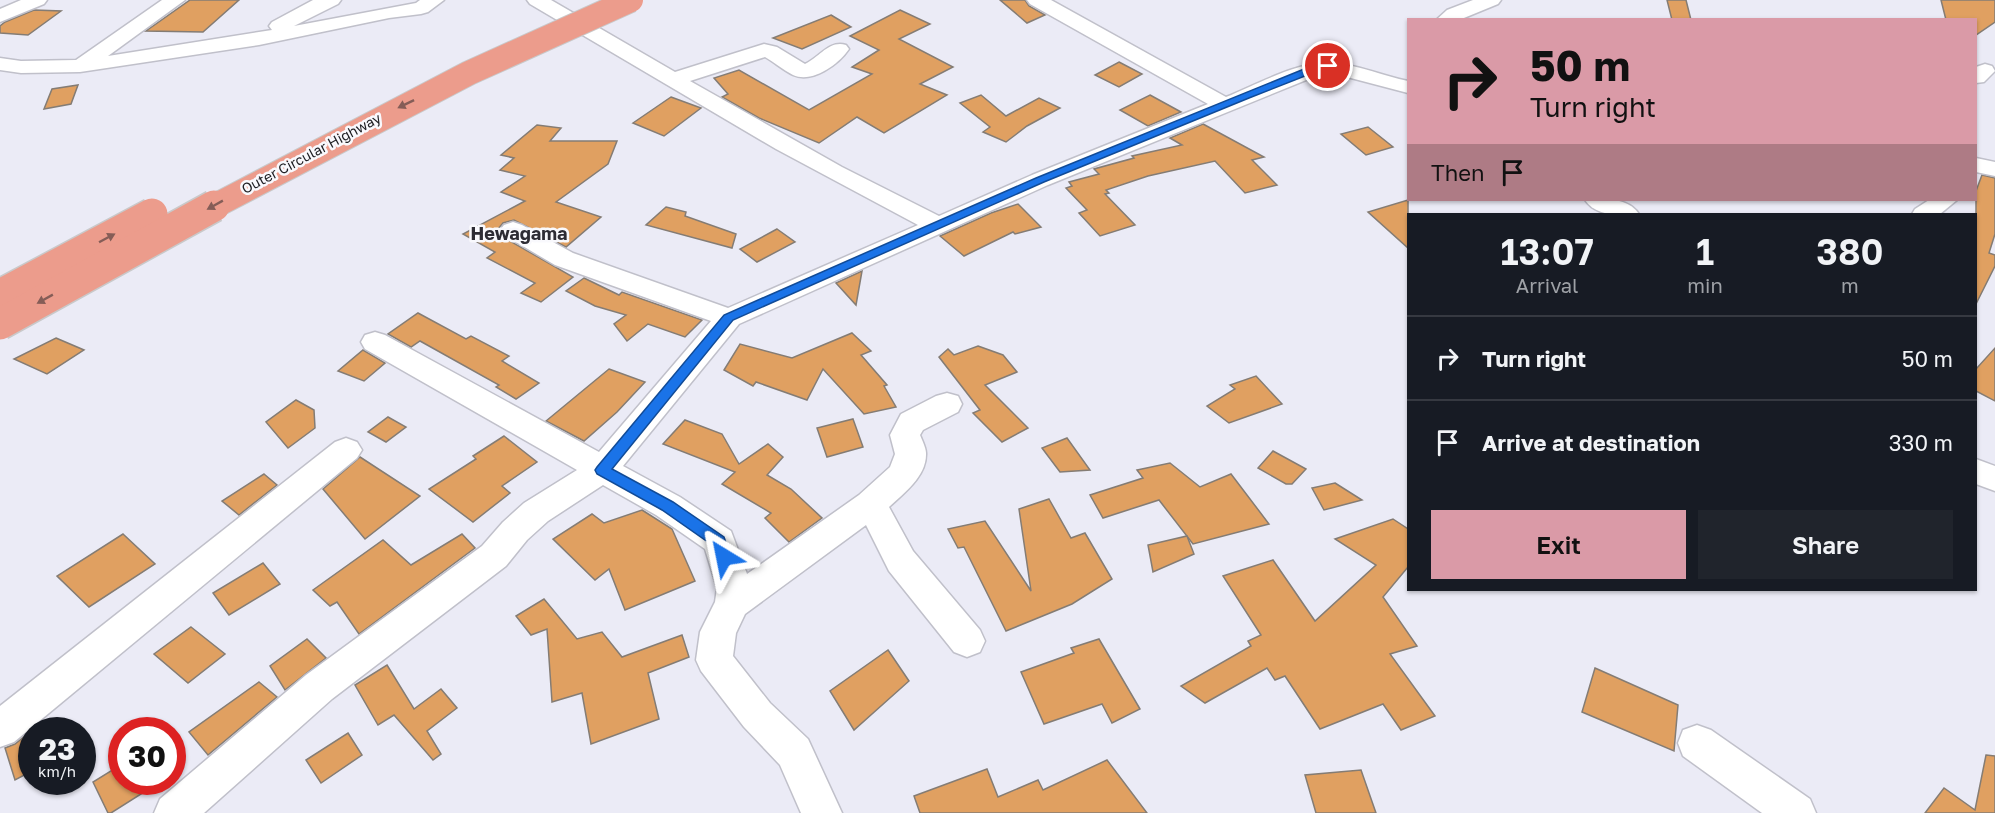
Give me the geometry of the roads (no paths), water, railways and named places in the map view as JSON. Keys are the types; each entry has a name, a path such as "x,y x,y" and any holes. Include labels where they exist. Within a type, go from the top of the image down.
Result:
{"highway":[{"name":"Outer Circular Highway","path":"0,295 332,119 545,19 593,0"},
{"name":"Outer Circular Highway","path":"0,324 352,130 513,52 631,0"}],"street":[{"path":"5,10 37,0"},
{"path":"80,66 176,0"},
{"path":"259,39 283,23 332,0"},
{"path":"0,64 21,67 80,66 259,39 389,6 421,8 434,0"},
{"path":"537,0 672,80 887,201 936,224"},
{"path":"1037,0 1223,105"},
{"path":"1449,18 1491,0"},
{"path":"126,34 199,37"},
{"path":"672,80 764,50 770,51 801,71 806,71 814,69 839,49"},
{"path":"174,813 319,687 494,556 515,531 536,512 602,470 729,318 936,224 1312,69 1328,66 1407,87"},
{"path":"1977,165 1995,169"},
{"path":"1599,201 1625,213"},
{"path":"1926,213 1944,201"},
{"path":"513,230 564,259 729,318"},
{"path":"375,342 668,506 719,541 734,588 733,603 718,632 714,660 757,715 794,752 822,813"},
{"path":"733,603 871,504 904,474 911,454 906,435 912,422 947,404"},
{"path":"0,729 272,512 346,450"},
{"path":"1977,471 1995,479"},
{"path":"871,504 901,561 967,641"},
{"path":"1697,742 1796,813"}],"district":[{"name":"Hewagama","path":"519,233"}]}
